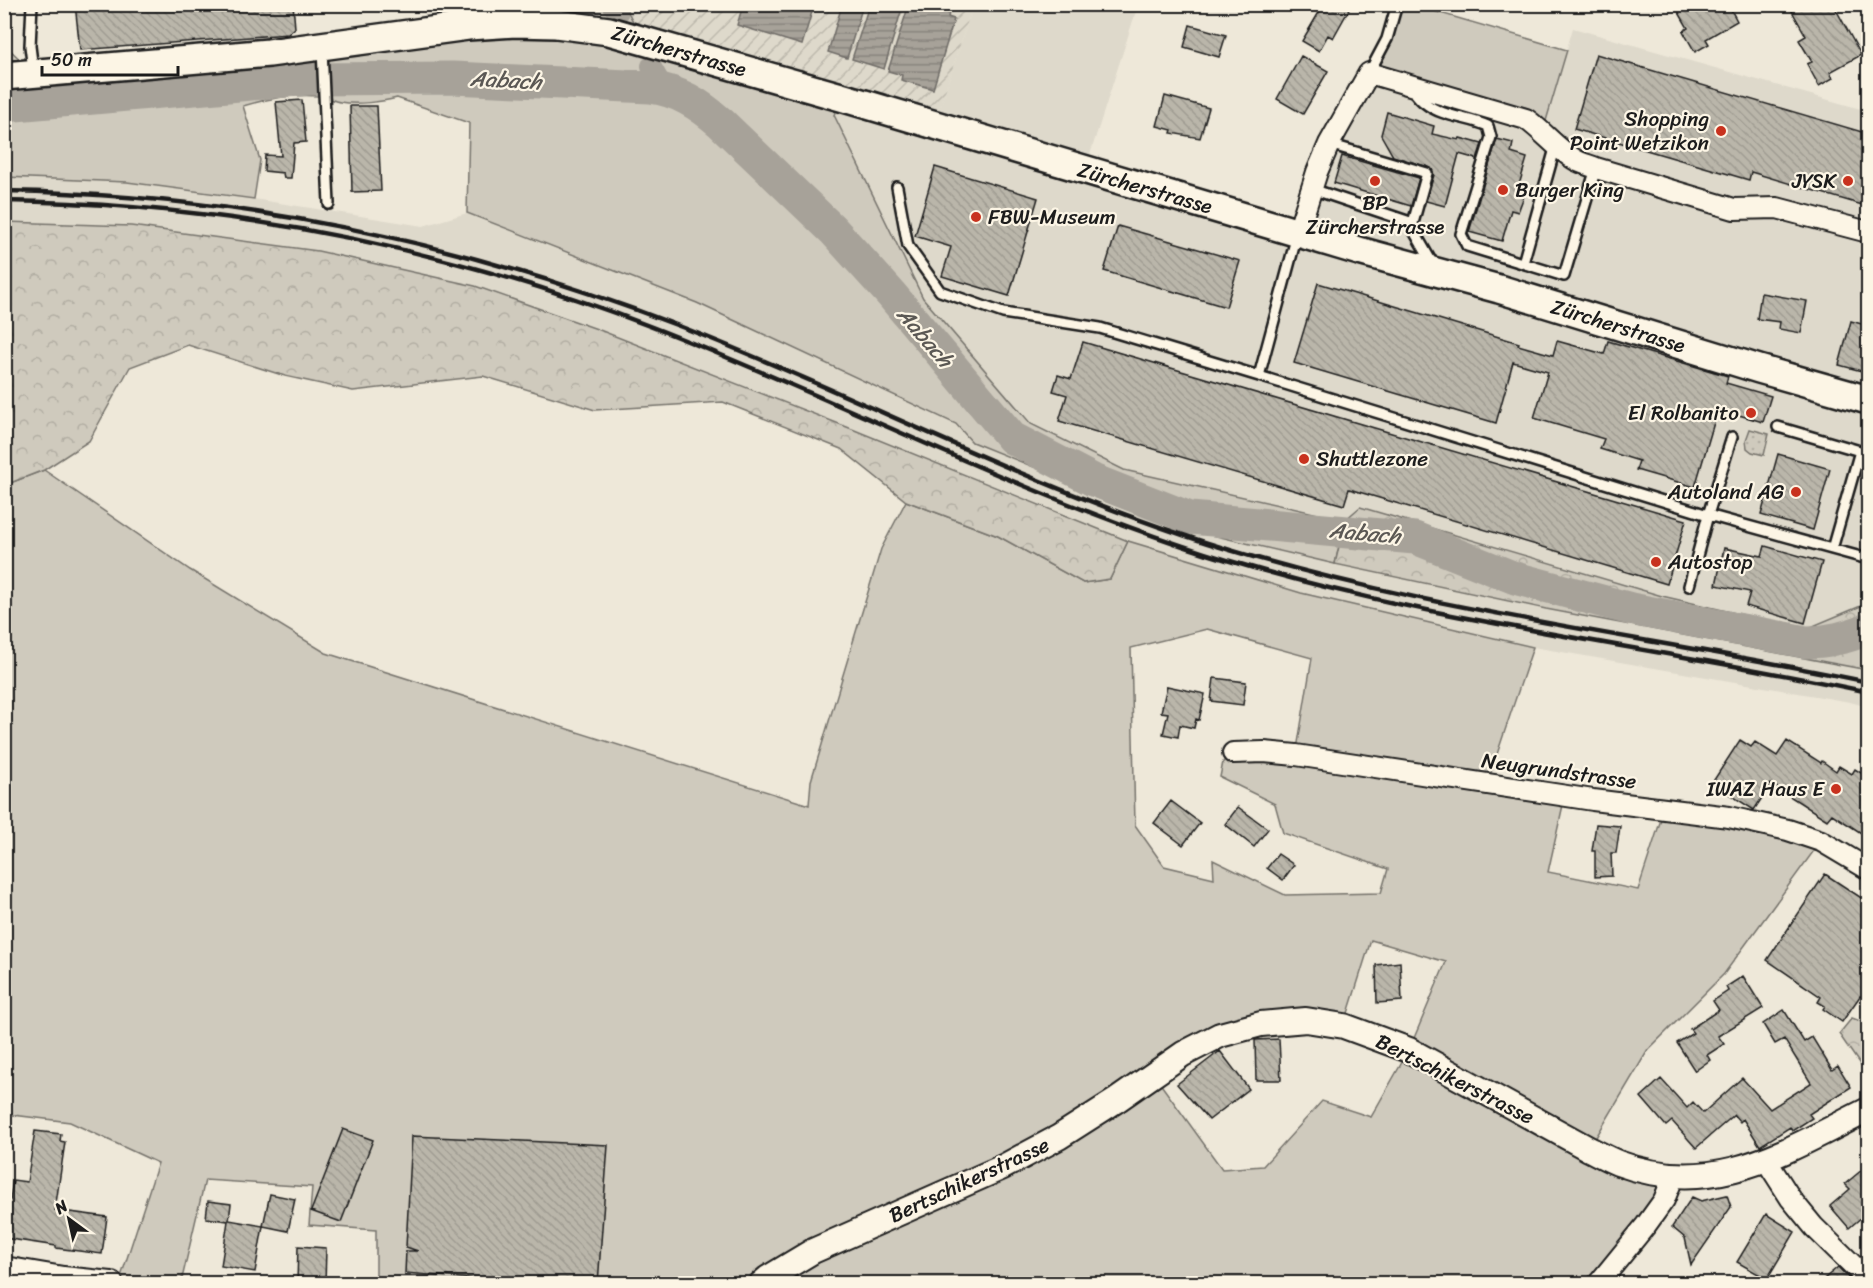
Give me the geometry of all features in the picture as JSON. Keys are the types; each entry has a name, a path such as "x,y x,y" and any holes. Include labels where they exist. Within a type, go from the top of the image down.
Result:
{"main road":[{"name":"Zürcherstrasse","path":"4,76 213,58 322,56 468,15 609,31 1499,289 1759,369 1869,400"}],"street":[{"path":"1298,232 1329,144 1369,73 1526,119 1576,160 1596,168 1734,209 1777,208 1869,232"},
{"name":"Neugrundstrasse","path":"1233,753 1264,752 1296,755 1565,796 1729,817 1788,830 1821,841 1869,869"},
{"name":"Bertschikerstrasse","path":"761,1284 813,1251 1003,1167 1050,1142 1117,1100 1183,1054 1220,1035 1261,1024 1306,1020 1344,1026 1409,1050 1589,1149 1619,1163 1646,1171 1694,1176 1739,1169 1766,1160 1869,1110"},
{"path":"1766,1160 1791,1199 1814,1227 1869,1280"},
{"path":"1598,1284 1664,1200 1674,1174"},
{"path":"4,1269 63,1280 111,1284"}],"lane":[{"path":"32,4 30,46 33,73"},
{"path":"1369,73 1387,39 1397,4"},
{"path":"322,56 329,204"},
{"path":"1406,83 1425,104 1488,126 1491,137 1461,234 1467,246 1564,276 1596,168"},
{"path":"1329,144 1427,173 1413,223 1415,233 1439,273"},
{"path":"1522,263 1556,145"},
{"path":"897,188 908,246 940,291 1003,313 1100,328 1708,515 1869,559"},
{"path":"1312,189 1413,223"},
{"path":"1259,376 1298,232"},
{"path":"1778,427 1860,451 1832,549"},
{"path":"1689,586 1732,437"}],"shaded area":[{"path":"909,4 924,5 923,9 929,11 930,8 949,13 948,17 954,19 933,89 901,80 902,75 888,71"},
{"path":"624,5 973,5 934,126 644,41"},
{"path":"743,5 814,5 802,45 737,25"},
{"path":"842,5 863,5 847,58 828,52"},
{"path":"869,5 903,5 884,69 852,59"},
{"path":"973,5 1138,5 1085,170 1298,232 1369,73 1543,131 1573,28 1868,111 1868,603 1806,630 1662,596 1360,507 1345,520 1124,470 1031,424 923,298 834,115 841,97 934,125"},
{"path":"5,177 127,182 254,199 423,226 467,213 697,303 956,424 972,442 1186,529 1335,564 1546,609 1868,670 1868,707 1533,647 1301,593 1128,541 597,329 475,286 318,251 131,226 5,222"}],"green space":[{"path":"468,5 624,5 644,41 841,97 834,115 923,298 1031,424 1124,470 1345,520 1335,564 1186,529 972,442 956,424 697,303 467,213 469,123 397,98 354,103 321,96 289,96 243,106 260,160 254,199 127,182 5,177 4,44 34,73 468,25"},
{"path":"1397,5 1413,5 1567,50 1543,131 1369,73"},
{"path":"5,222 131,226 318,251 475,286 597,329 1128,541 1110,579 1083,583 998,536 906,501 841,449 723,402 595,410 483,376 353,391 285,376 188,345 130,367 89,441 44,470 5,485"},
{"path":"1750,429 1769,434 1764,455 1747,448 1746,440"},
{"path":"44,470 190,570 326,653 809,805 811,781 881,549 906,501 998,536 1083,583 1110,579 1128,541 1301,593 1533,647 1487,784 1565,796 1548,872 1638,890 1664,810 1821,841 1724,974 1648,1050 1589,1149 1674,1175 1598,1283 376,1283 376,1230 309,1225 312,1187 205,1180 181,1283 119,1283 158,1163 70,1122 5,1114 5,485","holes":["1207,629 1312,658 1296,755 1233,753 1223,762 1220,777 1275,804 1283,833 1388,869 1381,893 1285,895 1213,860 1214,878 1164,866 1135,825 1131,648","1371,940 1446,962 1409,1050 1371,1117 1322,1101 1263,1166 1222,1169 1154,1075 1261,1024 1344,1026"]},
{"path":"1360,507 1662,596 1806,629 1868,603 1868,670 1546,609 1335,564 1345,520"},
{"path":"1852,1018 1868,1024 1868,1076 1839,1034"}],"building":[{"path":"75,4 293,4 295,28 288,34 80,50"},
{"path":"1324,4 1352,4 1333,38 1328,35 1319,51 1302,41"},
{"path":"1674,4 1728,4 1737,21 1706,39 1709,44 1695,52 1683,31 1688,28"},
{"path":"1788,4 1833,4 1861,55 1830,72 1833,78 1819,86 1807,64 1812,62 1799,40 1806,36"},
{"path":"1190,25 1226,35 1219,57 1184,47"},
{"name":"Shopping Point Wetzikon","path":"1596,54 1869,134 1869,207 1751,172 1749,180 1574,129"},
{"path":"1301,56 1328,71 1303,114 1277,99"},
{"path":"1165,96 1209,108 1200,138 1171,133 1172,130 1157,126"},
{"path":"302,100 306,142 294,143 291,178 284,178 283,173 264,171 265,155 281,156 276,102"},
{"path":"350,106 377,106 381,191 352,192"},
{"path":"1387,112 1434,126 1432,134 1482,144 1477,159 1459,154 1445,206 1426,201 1434,175 1431,168 1393,156 1381,135"},
{"name":"Burger King","path":"1497,139 1513,143 1511,153 1527,158 1519,185 1527,188 1518,212 1511,210 1502,241 1469,232"},
{"path":"1342,156 1419,178 1411,206 1334,183"},
{"name":"FBW-Museum","path":"935,167 1038,198 1009,296 942,276 951,247 915,236"},
{"path":"1118,226 1240,261 1226,307 1104,271"},
{"path":"1318,283 1553,355 1557,341 1604,354 1608,341 1728,376 1726,383 1771,396 1763,422 1718,409 1695,487 1636,470 1639,461 1600,449 1604,439 1534,418 1548,372 1513,362 1496,423 1294,363"},
{"path":"1761,293 1807,301 1801,333 1779,329 1780,322 1757,319"},
{"path":"1851,321 1869,326 1869,373 1839,365"},
{"path":"1083,342 1686,520 1667,584 1349,489 1344,505 1059,421 1067,395 1053,391 1058,375 1071,379"},
{"name":"Autoland AG","path":"1778,454 1830,469 1813,530 1761,515"},
{"path":"1765,546 1822,562 1805,623 1746,606 1750,592 1716,585 1724,548 1762,556"},
{"path":"1214,678 1246,682 1243,705 1211,701"},
{"path":"1167,686 1205,694 1199,720 1196,719 1194,728 1180,725 1178,737 1163,734 1168,713 1161,712"},
{"path":"1740,740 1751,747 1755,742 1777,756 1787,741 1836,771 1839,766 1852,774 1855,769 1869,778 1869,838 1832,814 1827,820 1771,784 1754,810 1712,783"},
{"path":"1171,801 1200,823 1183,845 1154,823"},
{"path":"1238,807 1268,829 1254,847 1225,824"},
{"path":"1596,824 1620,826 1616,853 1611,853 1612,876 1595,877 1595,851 1592,851"},
{"path":"1278,854 1294,865 1283,880 1267,868"},
{"path":"1825,874 1869,903 1869,1002 1860,996 1842,1022 1823,1009 1825,1006 1818,1002 1821,997 1767,960"},
{"path":"1400,962 1402,1001 1377,1003 1376,965"},
{"path":"1743,976 1763,1008 1718,1036 1724,1044 1707,1055 1710,1060 1695,1071 1677,1043 1693,1033 1690,1029 1719,1010 1713,1001 1728,991 1726,987"},
{"path":"1784,1010 1804,1042 1812,1037 1832,1070 1838,1066 1851,1087 1809,1114 1812,1118 1792,1131 1790,1127 1760,1146 1743,1119 1740,1122 1734,1115 1696,1148 1672,1121 1666,1126 1641,1097 1661,1079 1687,1108 1693,1102 1703,1113 1742,1078 1770,1109 1811,1083 1784,1039 1775,1044 1763,1024"},
{"path":"1279,1039 1281,1080 1256,1080 1255,1040"},
{"path":"1220,1051 1249,1089 1209,1120 1177,1084"},
{"path":"343,1129 373,1140 341,1222 311,1211"},
{"path":"35,1131 61,1134 60,1141 65,1142 55,1210 107,1217 102,1254 4,1238 4,1199 10,1200 13,1180 27,1182"},
{"path":"412,1136 608,1145 598,1284 533,1284 405,1273 406,1251 418,1251 406,1247"},
{"path":"1869,1164 1869,1211 1849,1228 1830,1206 1850,1189 1845,1184"},
{"path":"270,1194 295,1199 288,1231 263,1226"},
{"path":"1727,1195 1731,1207 1691,1265 1685,1238 1672,1227 1692,1197 1701,1201"},
{"path":"208,1201 231,1204 229,1220 263,1226 255,1272 221,1266 228,1221 206,1218"},
{"path":"1766,1214 1795,1232 1767,1279 1737,1262"},
{"path":"298,1246 326,1248 325,1284 297,1284"},
{"path":"1838,1267 1854,1284 1818,1284"}],"waterway":[{"path":"612,4 618,14"},
{"path":"651,66 664,89"},
{"name":"Aabach","path":"4,106 308,79 453,78 660,89 697,104 721,123 833,230 890,293 1012,438 1093,480 1190,518 1415,538 1515,578 1631,609 1806,642 1838,638 1868,629"}],"railway":[{"path":"4,191 92,194 263,213 348,228 431,247 597,296 679,326 1055,487 1183,535 1267,561 1438,602 1868,682"},
{"path":"4,201 87,204 252,221 334,235 495,274 652,327 1048,496 1115,522 1267,572 1352,594 1438,612 1868,692"}],"place":[{"name":"Shopping Point Wetzikon","path":"1721,131"},
{"name":"BP Zürcherstrasse","path":"1375,181"},
{"name":"JYSK","path":"1848,181"},
{"name":"Burger King","path":"1503,190"},
{"name":"FBW-Museum","path":"976,217"},
{"name":"El Rolbanito","path":"1751,413"},
{"name":"Shuttlezone","path":"1304,459"},
{"name":"Autoland AG","path":"1796,492"},
{"name":"Autostop","path":"1656,562"},
{"name":"IWAZ Haus E","path":"1836,789"}]}
